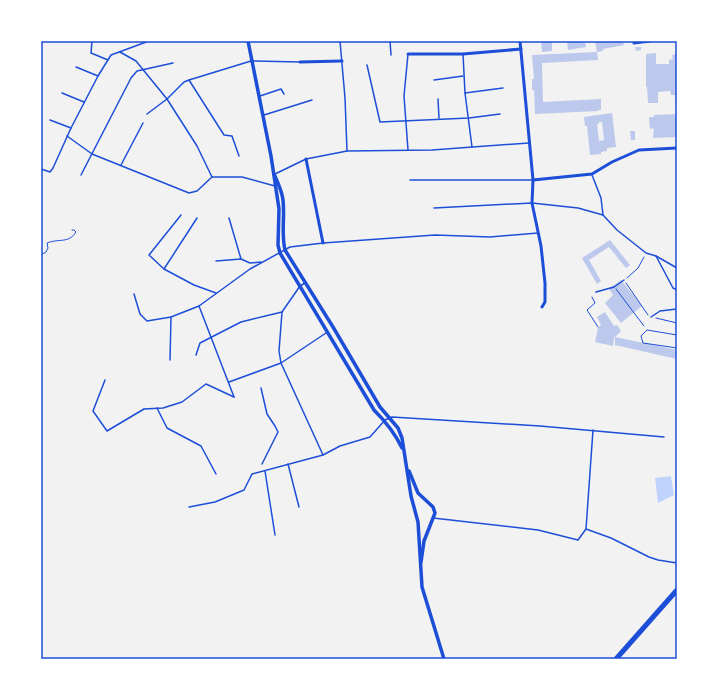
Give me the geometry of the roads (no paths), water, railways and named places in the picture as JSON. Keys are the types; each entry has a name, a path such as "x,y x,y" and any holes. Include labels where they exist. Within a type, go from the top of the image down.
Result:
{"highway":[{"path":"617,658 677,590"}],"street":[{"path":"248,41 274,174 279,209 278,245 280,254 374,410 385,420 396,435 404,451"},
{"path":"520,41 533,180 532,203 541,246 545,283 545,302 542,307"},
{"path":"634,41 634,43 650,41"},
{"path":"408,54 463,54 521,49"},
{"path":"300,62 342,61"},
{"path":"533,180 592,174 612,162 639,150 677,148"},
{"path":"306,159 324,243"},
{"path":"274,174 281,188 283,200 283,237 285,250 333,327 380,407 398,428 402,438 411,496 418,522 422,587 444,659"},
{"path":"406,463 418,493 433,507 435,513 424,541 420,571"}],"lane":[{"path":"92,41 91,53 108,60"},
{"path":"41,169 50,172 84,102 111,56 149,41"},
{"path":"340,41 347,151"},
{"path":"390,41 391,55"},
{"path":"120,52 136,61 167,99 197,146 212,177"},
{"path":"408,54 404,96 408,150"},
{"path":"463,54 465,92 472,147"},
{"path":"147,114 167,99 184,82 189,80 251,61 300,62"},
{"path":"81,175 131,78 137,71 173,63"},
{"path":"367,65 380,122 439,118 469,118 500,114"},
{"path":"76,67 98,76"},
{"path":"434,80 464,76"},
{"path":"189,80 224,135 232,136 240,156"},
{"path":"465,92 503,88"},
{"path":"259,96 281,89 284,94"},
{"path":"62,93 84,102"},
{"path":"438,99 439,118"},
{"path":"263,115 312,100"},
{"path":"50,120 71,128"},
{"path":"122,165 143,123"},
{"path":"68,136 92,154 189,193 197,191 212,177 242,177 275,186"},
{"path":"274,174 306,159 347,151 432,150 529,143"},
{"path":"592,174 601,198 603,215"},
{"path":"410,180 533,180"},
{"path":"434,208 532,203 578,208 603,215 617,230 646,253 656,256 677,268"},
{"path":"181,215 149,255 164,269 194,286 217,293"},
{"path":"164,269 197,218"},
{"path":"229,218 241,259"},
{"path":"134,294 140,314 147,321 170,317 199,306 250,269 280,254 290,247 435,235 490,237 538,233"},
{"path":"656,256 673,288 677,290"},
{"path":"216,261 241,259 250,263 262,262"},
{"path":"596,292 614,287 624,280"},
{"path":"305,283 300,286 282,312 279,351 280,363 303,409 323,455"},
{"path":"105,380 93,411 107,431 144,408 163,408 182,402 206,384 234,397 199,306"},
{"path":"651,317 660,311 677,309"},
{"path":"196,355 200,343 241,322 282,312"},
{"path":"170,317 170,360"},
{"path":"229,382 280,363 328,332"},
{"path":"262,388 267,414 278,432 262,464"},
{"path":"157,408 167,428 201,446 216,474"},
{"path":"189,507 215,502 244,490 252,474 323,455 340,446 370,437 385,420 390,418 473,421 664,437"},
{"path":"433,518 538,530 578,540 586,529 593,430"},
{"path":"288,464 299,507"},
{"path":"265,471 276,535"},
{"path":"586,529 611,538 649,557 677,563"}],"water":[{"path":"671,476 674,495 658,503 655,478"}]}
